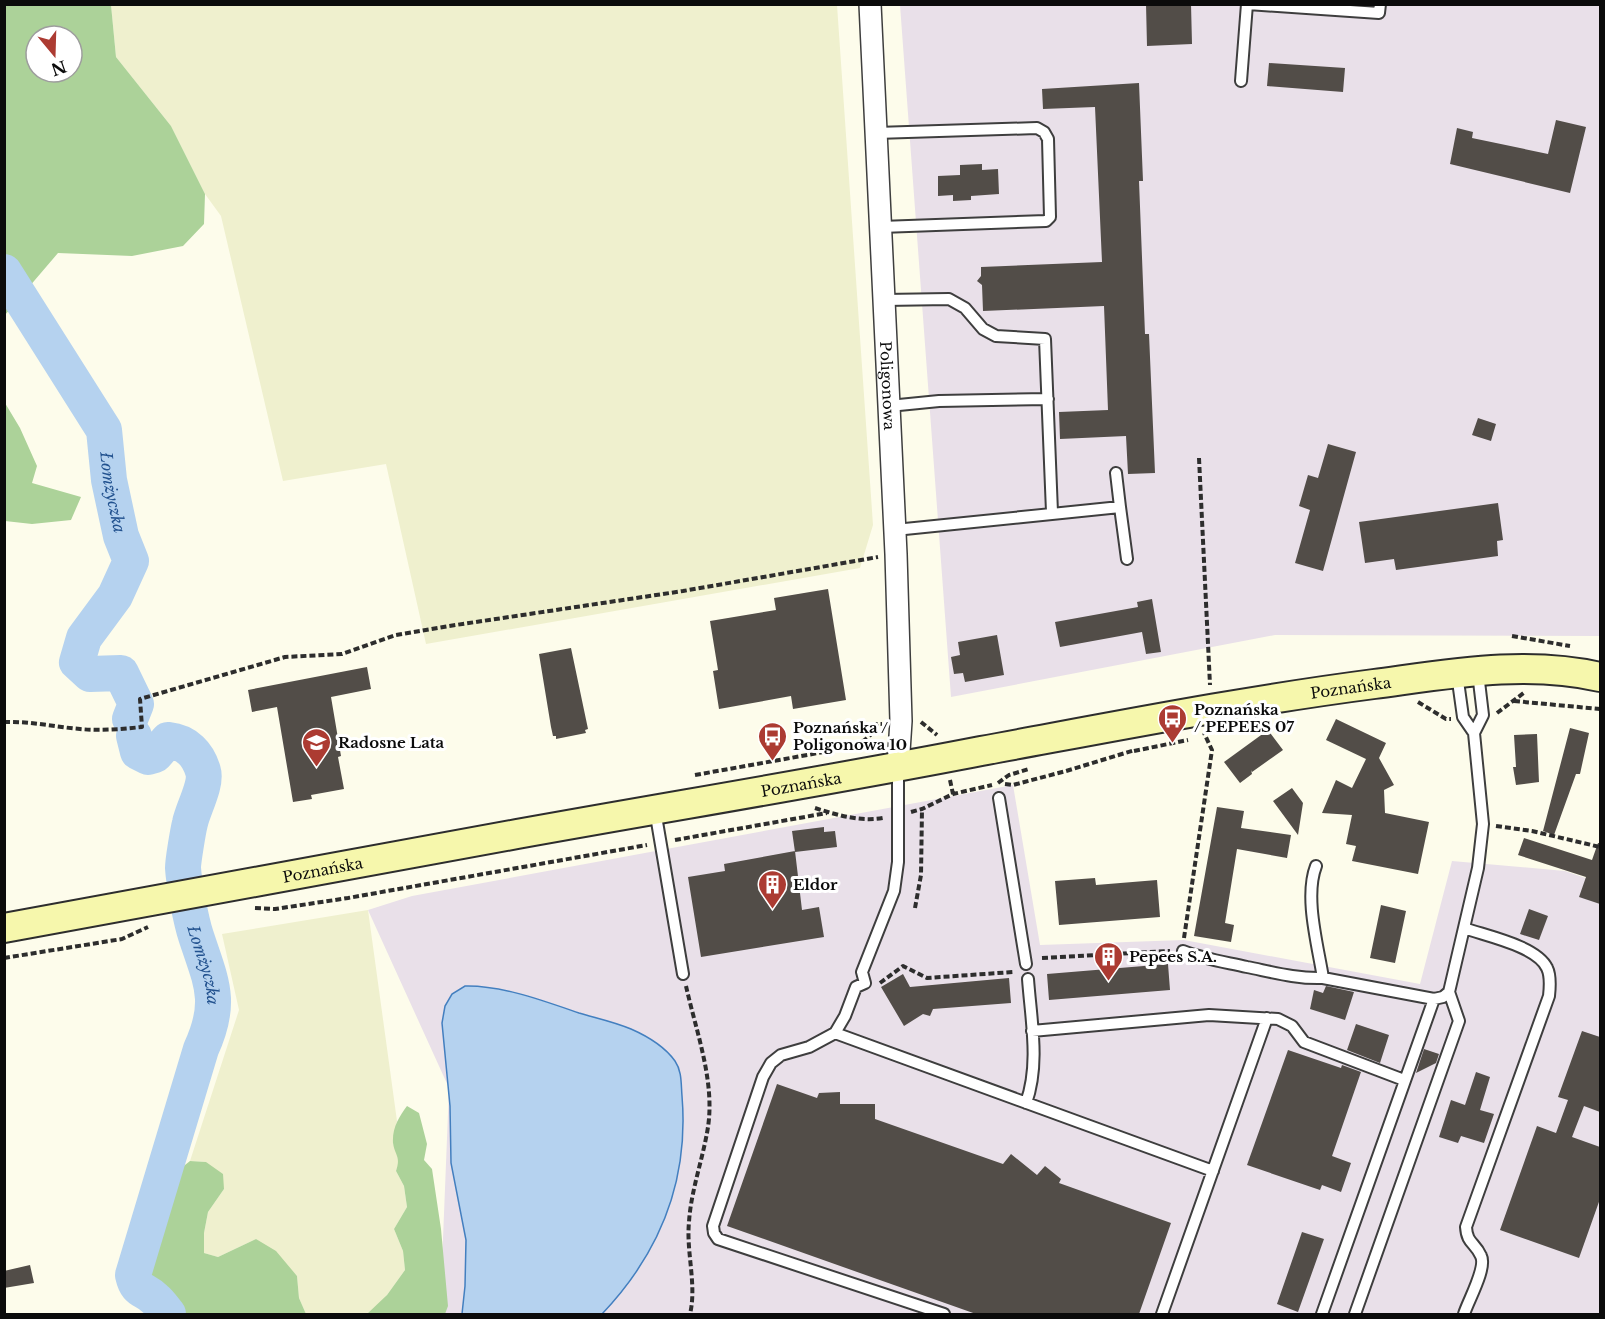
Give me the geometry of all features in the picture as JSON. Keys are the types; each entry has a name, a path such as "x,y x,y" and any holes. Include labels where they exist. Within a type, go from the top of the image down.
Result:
{"main road":[{"name":"Poznańska","path":"4,928 898,767 1208,721 1325,690 1467,671 1545,669 1600,677"}],"street":[{"name":"Poligonowa","path":"870,4 896,554 901,721 898,767"}],"lane":[{"path":"1241,81 1247,4 1379,14 1380,4"},
{"path":"876,133 1037,128 1044,132 1048,139 1050,217 1046,221 880,227"},
{"path":"884,300 949,299 965,308 983,329 996,336 1045,339 1052,512"},
{"path":"889,406 939,401 1048,399"},
{"path":"1116,473 1127,559"},
{"path":"895,530 1052,512 1120,507"},
{"path":"1467,671 1483,714 1474,733"},
{"path":"1355,1314 1459,1021 1449,992 1478,868 1483,824 1474,733 1463,717 1467,671"},
{"path":"898,767 898,862 894,891 862,972 865,982 856,987 845,1016 835,1033 809,1047 781,1055 771,1063 764,1077 714,1220 714,1233 718,1239 944,1314"},
{"path":"999,798 1026,964"},
{"path":"655,810 683,974"},
{"path":"1316,866 1312,876 1312,914 1323,978"},
{"path":"1464,928 1534,954 1547,967 1550,981 1549,996 1466,1227 1467,1237 1483,1258 1483,1267 1467,1314"},
{"path":"1183,951 1199,957 1276,973 1308,979 1323,978 1434,999 1443,997 1449,992"},
{"path":"1026,1103 1032,1088 1034,1069 1028,979"},
{"path":"1322,1314 1434,999"},
{"path":"1032,1031 1209,1015 1278,1019 1292,1026 1304,1041 1404,1080"},
{"path":"1162,1314 1267,1018"},
{"path":"835,1033 1213,1171"}],"path":[{"path":"1042,958 1183,951 1212,750 1208,721 1199,458"},
{"path":"4,722 26,721 82,729 108,730 142,727 140,699 285,657 342,654 396,635 683,591 896,554"},
{"path":"1512,636 1580,647"},
{"path":"1497,713 1514,701 1600,709"},
{"path":"997,783 1013,785 1135,750"},
{"path":"915,908 921,875 922,809"},
{"path":"245,910 275,909 348,898 828,813"},
{"path":"1483,824 1532,831 1600,847"},
{"path":"4,958 122,939 152,926"},
{"path":"876,986 903,966"},
{"path":"683,974 706,1074 709,1108 708,1126 688,1226 692,1295 690,1314"}],"shaded area":[{"path":"900,5 1600,5 1600,636 1275,635 951,697"},
{"path":"1013,785 1040,945 1184,940 1420,984 1452,861 1565,871 1600,883 1600,1314 440,1314 449,1088 368,910 412,896"}],"green space":[{"path":"5,4 111,5 116,57 171,126 205,194 204,224 183,246 132,256 58,253 5,315"},
{"path":"111,5 837,5 873,525 860,568 426,644 386,464 283,481 221,216 205,194 171,126 116,57"},
{"path":"5,403 20,428 37,466 32,483 81,497 71,520 32,524 5,521"},
{"path":"368,910 397,1121 393,1143 400,1160 396,1171 404,1186 407,1207 394,1229 403,1251 405,1270 370,1314 306,1314 299,1298 297,1276 256,1239 218,1257 204,1253 204,1233 208,1212 224,1189 206,1162 190,1161 239,1010 222,934"},
{"path":"407,1106 419,1113 427,1144 424,1160 432,1169 441,1229 448,1306 445,1314 367,1314 387,1295 405,1270 403,1251 394,1229 407,1207 404,1186 396,1171 398,1159 393,1138 397,1123"},
{"path":"190,1161 206,1162 223,1174 224,1189 208,1212 204,1233 204,1253 218,1257 256,1239 276,1251 297,1276 299,1298 306,1314 175,1314 143,1280 140,1274 141,1262 170,1177"}],"water":[{"path":"465,986 493,988 522,995 612,1022 655,1042 671,1056 677,1065 681,1082 683,1127 681,1157 675,1186 655,1240 640,1266 602,1314 462,1314 466,1240 451,1163 450,1106 442,1023 445,1006 452,994"}],"building":[{"path":"1146,4 1191,4 1192,44 1147,46"},
{"path":"1269,63 1345,68 1343,92 1267,86"},
{"path":"1139,83 1143,181 1139,181 1145,334 1149,334 1155,473 1128,474 1126,436 1060,439 1059,412 1108,410 1104,306 983,311 982,285 977,281 981,276 981,267 1102,262 1095,107 1043,109 1042,89"},
{"path":"1556,120 1586,127 1570,193 1450,164 1457,128 1473,132 1472,138 1548,154"},
{"path":"982,164 982,170 998,169 999,194 971,196 971,200 953,201 953,195 938,196 938,176 960,175 960,165"},
{"path":"1478,418 1496,424 1491,441 1472,435"},
{"path":"1328,444 1356,452 1323,571 1295,563 1310,510 1299,506 1308,475 1318,478"},
{"path":"1498,503 1503,540 1497,541 1498,556 1396,570 1394,559 1365,563 1359,522"},
{"path":"828,589 846,700 793,709 791,696 719,709 713,671 718,670 710,621 776,610 774,598"},
{"path":"1152,599 1161,652 1146,654 1142,632 1060,647 1055,622 1138,607 1137,602"},
{"path":"997,635 1004,675 965,682 963,673 954,674 951,657 960,655 958,642"},
{"path":"571,648 588,729 585,730 586,733 556,739 551,727 539,654"},
{"path":"367,667 371,689 331,697 344,789 311,795 312,799 293,802 277,707 252,712 248,690"},
{"path":"1336,719 1386,743 1379,758 1394,785 1384,790 1385,813 1429,822 1418,874 1352,861 1356,846 1346,844 1352,815 1322,813 1336,780 1352,788 1366,759 1326,740"},
{"path":"1570,728 1589,733 1580,774 1576,774 1554,835 1543,831"},
{"path":"1268,730 1283,750 1252,772 1251,770 1252,774 1240,783 1224,762"},
{"path":"1537,734 1539,782 1516,785 1513,767 1516,767 1514,735"},
{"path":"1292,788 1303,803 1298,835 1273,801"},
{"path":"1217,807 1244,811 1241,828 1291,835 1287,858 1237,849 1225,923 1234,925 1231,942 1194,936"},
{"path":"824,827 824,832 835,831 837,847 795,852 792,831"},
{"path":"1524,838 1592,860 1598,843 1600,843 1600,904 1579,897 1586,877 1518,855"},
{"name":"Eldor","path":"795,851 802,910 819,907 824,937 701,957 688,877 725,871 724,864"},
{"path":"1095,878 1096,885 1157,880 1160,917 1059,925 1055,881"},
{"path":"1381,905 1406,911 1395,963 1370,958"},
{"path":"1529,909 1548,916 1539,940 1520,934"},
{"name":"Pepees S.A.","path":"1168,964 1170,990 1049,1000 1047,974"},
{"path":"903,974 910,987 1009,978 1011,1003 933,1009 930,1016 923,1014 904,1026 881,987"},
{"path":"1326,986 1354,992 1345,1020 1310,1009 1314,990 1323,993"},
{"path":"1356,1024 1389,1035 1380,1063 1347,1050"},
{"path":"1582,1031 1600,1037 1600,1112 1584,1106 1572,1137 1600,1147 1600,1199 1579,1258 1500,1230 1537,1126 1556,1133 1568,1100 1558,1097"},
{"path":"1424,1049 1439,1054 1436,1063 1416,1073"},
{"path":"1288,1050 1341,1068 1342,1065 1361,1072 1332,1156 1351,1163 1341,1192 1322,1185 1320,1190 1247,1165"},
{"path":"1476,1072 1490,1077 1480,1110 1494,1114 1484,1143 1461,1136 1458,1143 1439,1137 1451,1100 1465,1105"},
{"path":"777,1084 817,1098 819,1093 840,1092 840,1104 875,1104 875,1119 1003,1164 1011,1154 1037,1175 1045,1166 1061,1179 1059,1183 1171,1223 1139,1314 976,1314 727,1226"},
{"path":"1302,1232 1324,1239 1298,1312 1277,1304"},
{"path":"30,1265 34,1283 4,1288 4,1271"}],"waterway":[{"name":"Łomżyczka","path":"4,272 104,430 109,480 121,536 131,561 115,596 84,638 77,662 90,674 121,673 136,704 130,719"},
{"name":"Łomżyczka","path":"134,736 138,752 148,757 155,755 168,740 181,743 198,759 204,776 190,823 183,868 192,921 210,979 212,1018 133,1275 139,1288 157,1301 168,1314"}],"place":[{"name":"Poznańska / PEPEES 07","path":"1173,744"},
{"name":"Poznańska / Poligonowa 10","path":"772,762"},
{"name":"Radosne Lata","path":"317,768"},
{"name":"Eldor","path":"772,910"},
{"name":"Pepees S.A.","path":"1108,982"}]}
